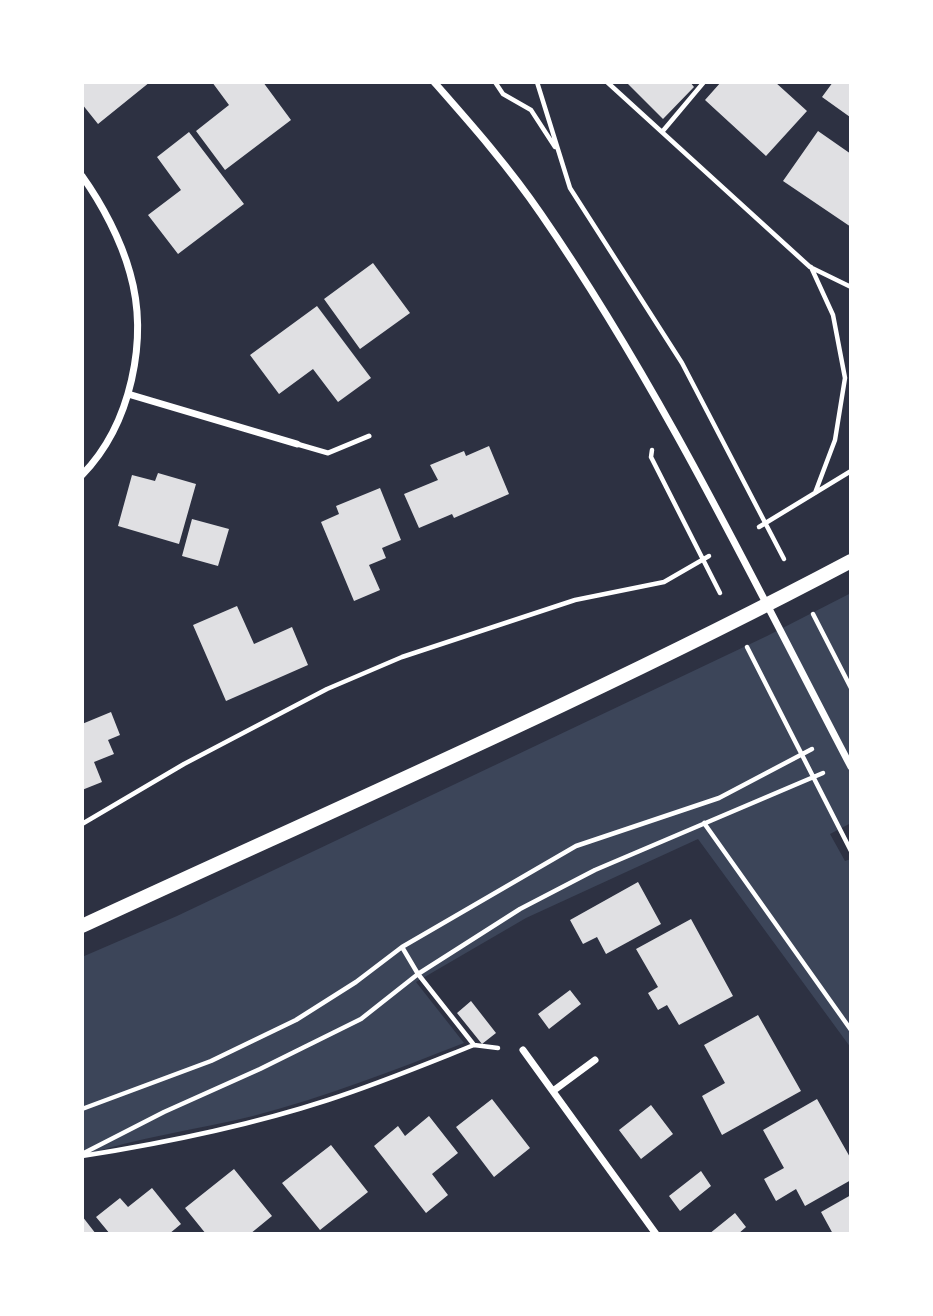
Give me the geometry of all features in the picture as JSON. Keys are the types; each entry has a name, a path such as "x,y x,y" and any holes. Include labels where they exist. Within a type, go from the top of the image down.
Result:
{"main road":[{"path":"82,926 757,611 851,561"}],"street":[{"path":"434,82 471,124 540,212 610,321 680,438 851,767"},
{"path":"82,176 114,233 130,273 137,317 136,352 128,394 109,438 82,475"},
{"path":"128,394 297,444"},
{"path":"523,1050 656,1234"},
{"path":"553,1091 595,1060"}],"lane":[{"path":"297,444 328,453 369,436"}],"path":[{"path":"495,82 503,94 531,110 559,153"},
{"path":"537,82 570,188 682,363 716,427"},
{"path":"607,82 810,267 851,287"},
{"path":"662,132 704,82"},
{"path":"810,267 833,316 845,378 835,440 815,494"},
{"path":"651,457 726,604"},
{"path":"757,528 851,471"},
{"path":"82,824 184,764 327,689 402,657 575,600 664,582 710,555"},
{"path":"744,641 851,851"},
{"path":"82,1109 211,1062 296,1020 356,982 402,947 576,846 719,797 817,747"},
{"path":"82,1155 164,1112 361,1019 418,974 520,909 595,870 829,770"},
{"path":"704,823 851,1030"},
{"path":"402,947 418,974 474,1045"},
{"path":"82,1155 159,1144 254,1121 327,1100 474,1045 523,1050"}],"shaded area":[{"path":"851,593 851,823 830,834 845,861 851,859 851,1048 698,839 526,918 416,982 464,1043 280,1109 82,1156 82,957 177,916 767,636"}],"building":[{"path":"150,82 98,124 82,104 82,84"},
{"path":"212,82 263,82 291,120 225,170 196,131 229,105"},
{"path":"626,82 690,82 694,87 663,119"},
{"path":"721,82 775,82 807,111 766,156 705,100"},
{"path":"833,82 851,82 850,117 822,97"},
{"path":"818,131 851,154 851,227 783,181"},
{"path":"189,132 244,204 178,254 148,215 181,190 157,157"},
{"path":"373,263 410,313 360,349 324,299"},
{"path":"317,306 371,378 338,402 313,369 279,394 250,355"},
{"path":"489,446 509,494 454,518 452,514 419,528 404,494 438,480 430,465 464,451 466,456"},
{"path":"158,473 196,484 179,544 118,526 132,475 155,481"},
{"path":"380,488 401,540 382,548 386,558 369,565 380,590 354,601 321,522 339,514 336,506"},
{"path":"192,519 229,529 218,566 182,556"},
{"path":"237,606 254,644 292,627 308,665 226,701 193,625"},
{"path":"111,712 120,735 108,740 114,754 94,762 102,782 82,790 82,724"},
{"path":"638,882 661,924 606,954 597,937 583,944 570,920"},
{"path":"691,919 733,996 679,1025 667,1005 658,1010 648,993 658,987 636,949"},
{"path":"570,990 581,1004 549,1029 538,1014"},
{"path":"471,1001 496,1033 482,1044 457,1013"},
{"path":"758,1015 801,1091 722,1135 702,1096 725,1083 704,1045"},
{"path":"492,1099 530,1148 494,1177 456,1127"},
{"path":"817,1099 851,1159 851,1180 805,1206 796,1189 776,1201 764,1179 784,1168 763,1130"},
{"path":"651,1105 673,1134 641,1159 619,1130"},
{"path":"429,1116 458,1153 432,1174 448,1195 426,1213 374,1146 398,1126 405,1136"},
{"path":"331,1145 368,1192 320,1230 282,1183"},
{"path":"234,1169 272,1216 250,1234 206,1234 185,1208"},
{"path":"701,1171 711,1186 680,1211 669,1196"},
{"path":"152,1188 181,1224 169,1234 110,1234 96,1217 120,1198 128,1207"},
{"path":"851,1195 851,1234 833,1234 821,1212"},
{"path":"735,1213 746,1227 738,1234 709,1234"},
{"path":"82,1216 96,1234 82,1234"}]}
